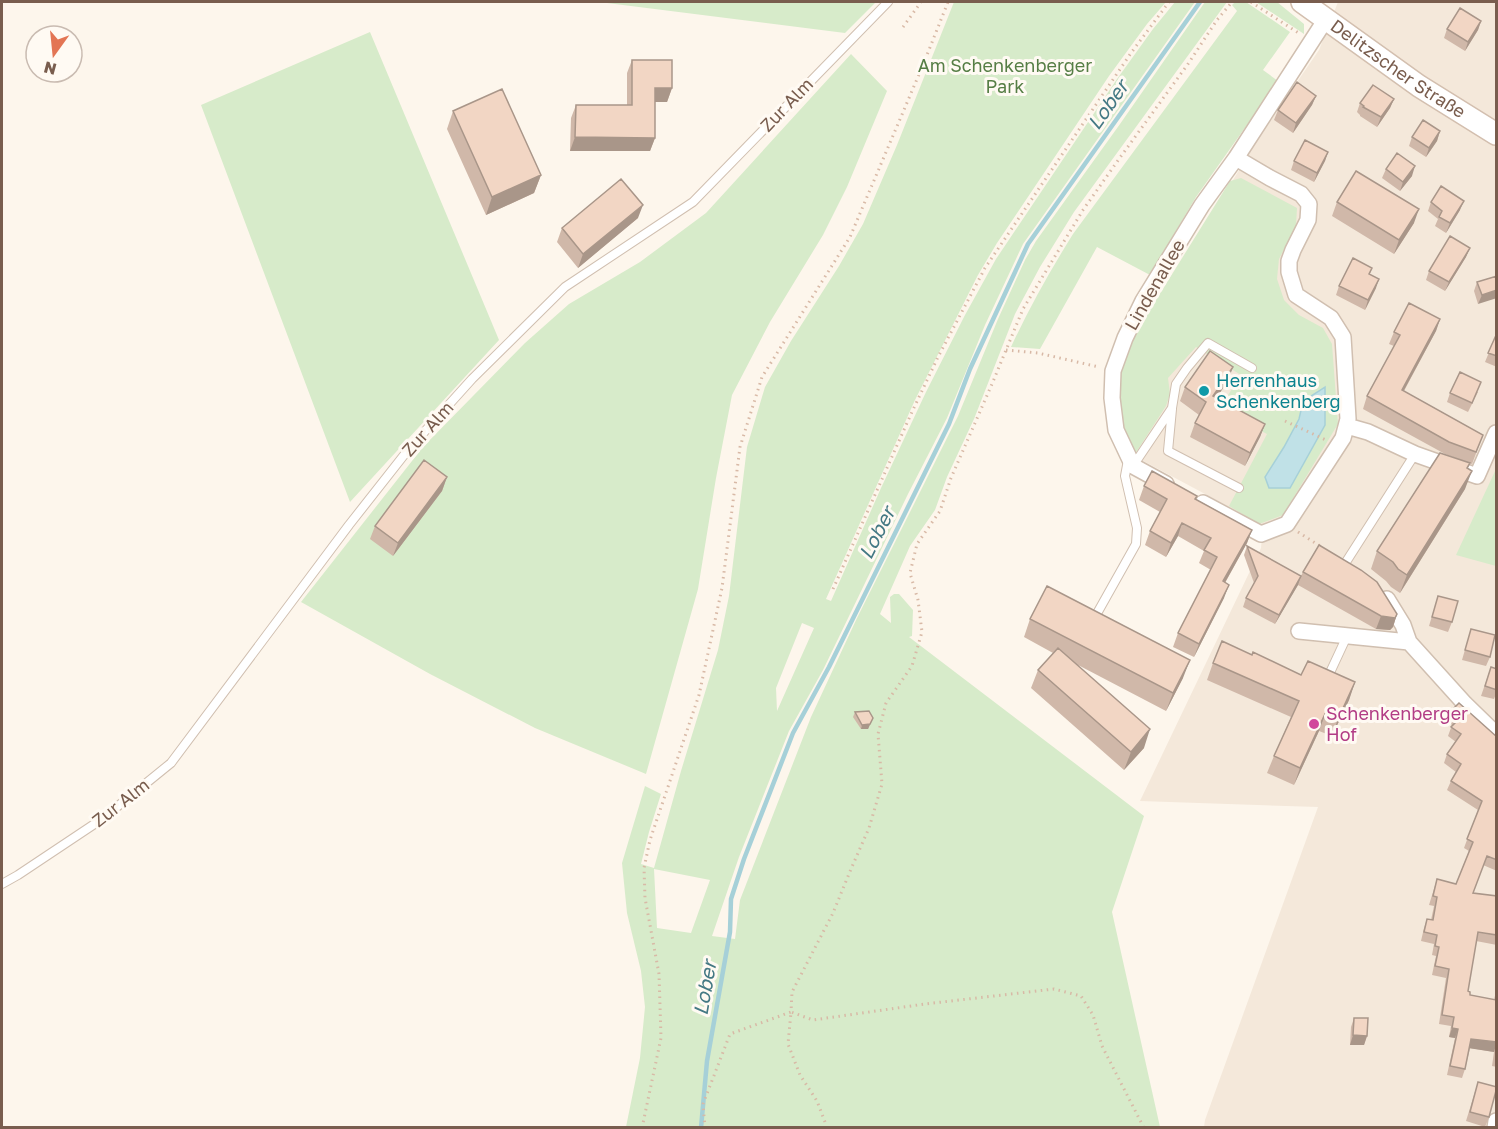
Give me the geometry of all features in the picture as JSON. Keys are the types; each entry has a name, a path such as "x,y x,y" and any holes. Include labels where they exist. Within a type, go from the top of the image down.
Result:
{"street":[{"name":"Delitzscher Straße","path":"1302,2 1419,86 1497,134"},
{"name":"Lindenallee","path":"1131,461 1116,430 1112,398 1113,370 1125,338 1143,301 1202,205 1236,158 1326,19"},
{"path":"1131,461 1189,496 1261,534 1287,524 1343,438 1347,426 1346,362 1343,337 1331,318 1296,295 1289,272 1289,261 1293,250 1308,220 1309,204 1301,194 1236,158"},
{"path":"1347,426 1368,432 1415,454 1477,476 1497,433"},
{"path":"1380,588 1403,625 1409,642 1497,734"},
{"path":"1299,631 1409,642"},
{"path":"1495,1128 1497,1121"}],"lane":[{"name":"Zur Alm","path":"2,884 102,819 171,763 356,516 408,450 472,379 565,287 693,202 888,2"},
{"path":"1239,488 1168,451 1172,408 1176,384 1208,343 1252,368"},
{"path":"1095,617 1136,544 1137,528 1125,476 1131,461 1172,408"},
{"path":"1350,566 1415,454"},
{"path":"1326,681 1347,636"}],"path":[{"path":"903,27 921,2"},
{"path":"642,1128 661,1038 659,974 645,898 644,868 650,840 699,695 722,588 740,447 762,377 850,237 948,2"},
{"path":"833,589 920,395 985,268 1131,53 1169,2"},
{"path":"825,1128 817,1101 800,1075 788,1044 792,992 833,914 869,828 882,784 878,734 886,703 912,666 922,632 918,600 910,573 917,544 940,511 951,478 1023,309 1083,210 1232,2"},
{"path":"1251,2 1293,31 1312,40"},
{"path":"1006,350 1038,353 1113,370"},
{"path":"1286,421 1324,439"},
{"path":"1287,524 1350,566"},
{"path":"705,1128 703,1104 730,1034 791,1012 813,1020 1054,989 1082,996 1093,1015 1102,1046 1144,1128"}],"shaded area":[{"path":"1338,2 1496,2 1496,1127 1204,1127 1318,807 1140,801 1261,548 1263,525 1134,456 1120,414 1125,359 1256,142 1319,50"}],"green space":[{"path":"607,2 876,2 845,33"},
{"name":"Am Schenkenberger Park","path":"954,2 1166,2 1109,76 978,275 915,400 826,599 831,601 926,392 996,259 1153,29 1175,2 1195,2 1023,244 985,325 947,418 823,670 789,731 739,857 712,936 735,939 740,900 811,717 857,618 958,416 1025,260 1036,241 1205,2 1227,2 1074,212 1040,267 1015,314 935,510 910,546 880,614 891,623 890,597 899,594 913,610 912,636 909,637 1144,816 1112,912 1160,1127 626,1127 640,1058 645,1007 641,971 627,913 622,863 645,786 661,794 641,864 654,868 718,650 729,596 747,447 765,387 863,224","holes":["802,623 814,628 777,711 776,688","654,869 710,880 691,933 657,928"]},
{"path":"1235,2 1246,2 1290,32 1263,70 1278,81 1196,197 1150,275 1097,247 1040,349 1011,347 1040,290 1073,234 1237,11 1232,5"},
{"path":"1256,2 1277,2 1304,24 1304,34"},
{"path":"370,32 499,340 350,502 201,105"},
{"path":"851,54 887,91 847,187 823,235 770,322 732,395 698,589 646,774 535,728 430,674 301,602 423,447 525,343 569,304 640,262 706,213"},
{"path":"1241,178 1297,208 1296,226 1279,259 1277,279 1284,300 1299,315 1323,328 1332,344 1338,424 1283,515 1259,524 1229,506 1267,434 1219,409 1241,375 1196,347 1168,378 1170,394 1166,406 1135,454 1122,428 1119,397 1121,371 1133,337 1230,181"},
{"path":"1496,469 1496,566 1456,555"}],"water":[{"path":"1325,387 1325,425 1290,488 1269,488 1265,477 1299,419 1302,406 1311,396"}],"building":[{"path":"1460,8 1481,21 1468,42 1447,29"},
{"path":"632,60 672,60 672,88 655,88 655,138 575,137 576,105 632,105"},
{"path":"1297,82 1316,96 1296,123 1278,110"},
{"path":"1373,85 1394,99 1381,117 1360,103"},
{"path":"502,89 541,175 492,197 453,111"},
{"path":"1423,120 1440,131 1429,148 1412,137"},
{"path":"1305,140 1328,152 1317,173 1294,161"},
{"path":"1397,153 1415,166 1403,182 1386,169"},
{"path":"1356,171 1419,209 1399,240 1337,202"},
{"path":"621,179 643,205 583,254 562,228"},
{"path":"1441,186 1464,201 1450,223 1439,217 1442,211 1431,202"},
{"path":"1450,236 1470,248 1449,282 1429,271"},
{"path":"1353,258 1372,268 1369,274 1379,279 1368,300 1339,286"},
{"path":"1497,276 1497,290 1482,295 1477,282"},
{"path":"1409,303 1440,319 1402,390 1483,435 1476,452 1449,442 1367,396 1400,335 1394,332"},
{"path":"1497,333 1497,356 1488,353"},
{"path":"1210,351 1233,367 1213,396 1265,424 1250,453 1195,423 1206,402 1185,387"},
{"path":"1460,372 1481,382 1472,403 1450,393"},
{"path":"1440,453 1470,463 1467,468 1472,471 1407,575 1377,551"},
{"path":"424,460 447,477 398,543 375,526"},
{"path":"1152,471 1197,496 1195,499 1252,530 1223,581 1229,585 1199,644 1178,633 1217,557 1204,550 1211,538 1182,523 1171,543 1150,531 1167,499 1144,486"},
{"path":"1319,545 1377,582 1397,614 1395,618 1381,616 1303,572"},
{"path":"1247,546 1301,576 1279,615 1246,598 1258,576"},
{"path":"1047,586 1190,660 1173,693 1030,619"},
{"path":"1438,596 1458,601 1452,622 1432,617"},
{"path":"1471,629 1495,635 1490,657 1465,650"},
{"path":"1222,641 1252,655 1253,652 1301,675 1308,661 1355,682 1338,719 1325,714 1300,768 1274,756 1299,701 1213,663"},
{"path":"1058,648 1150,729 1131,752 1038,670"},
{"path":"1491,667 1497,669 1497,690 1485,686"},
{"path":"1459,703 1497,737 1497,860 1487,856 1473,893 1497,896 1497,935 1478,932 1468,991 1470,995 1496,1000 1497,996 1497,1042 1471,1039 1465,1069 1450,1066 1458,1029 1452,1028 1454,1017 1442,1015 1449,969 1435,966 1439,947 1435,946 1437,935 1424,932 1427,919 1433,920 1437,897 1433,896 1437,879 1456,884 1473,842 1467,839 1482,801 1451,781 1461,764 1447,754 1461,734 1451,727 1459,719 1451,711"},
{"path":"869,711 873,718 870,724 862,725 855,712"},
{"path":"1354,1018 1368,1018 1367,1036 1353,1035"},
{"path":"1478,1082 1497,1087 1489,1117 1470,1112"}],"waterway":[{"name":"Lober","path":"701,1128 707,1061 730,932 731,899 744,859 793,733 829,667 949,424 970,369 1028,244 1200,2"}],"place":[{"name":"Herrenhaus Schenkenberg","path":"1204,391"},
{"name":"Schenkenberger Hof","path":"1314,724"}]}
